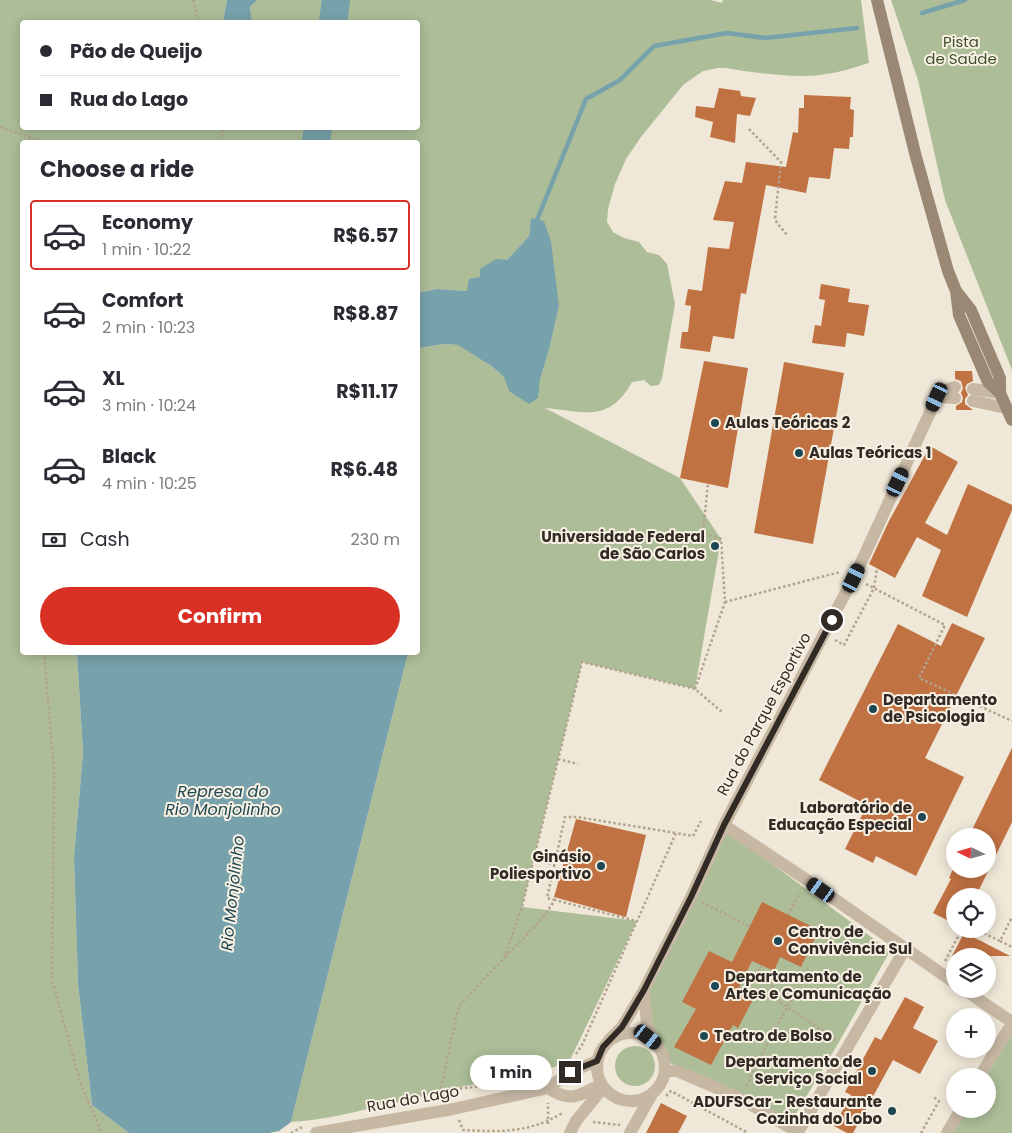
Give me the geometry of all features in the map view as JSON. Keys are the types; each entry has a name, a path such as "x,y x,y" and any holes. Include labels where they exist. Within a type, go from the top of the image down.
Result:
{"main road":[{"path":"877,0 916,157 948,271 956,291 971,310 1000,378 1000,393 1009,414"}],"street":[{"name":"Rua do Parque Esportivo","path":"610,1040 622,1027 644,990 691,897 724,825 825,635 937,397 955,393"},
{"path":"1000,393 973,395 1009,414"},
{"path":"724,825 946,977"},
{"path":"665,1071 677,1071 740,1098 799,1133 905,949"},
{"path":"630,1133 652,1094 663,1080 665,1071 662,1051 647,1025 644,990"},
{"path":"976,998 1012,1022 985,1068"},
{"path":"652,1094 644,1099 626,1101 618,1099 602,1086 597,1073 597,1061 603,1047 618,1035 633,1033 648,1037 656,1043"},
{"name":"Rua do Lago","path":"316,1133 453,1109 548,1088 570,1072 597,1061"},
{"path":"548,1088 560,1096 581,1096 602,1086"},
{"path":"570,1133 576,1120 602,1086"},
{"path":"946,1133 955,1118"}],"path":[{"path":"193,0 198,20"},
{"path":"0,127 37,140"},
{"path":"749,128 781,162 775,218 777,224 788,236"},
{"path":"695,689 725,602 721,539 703,533 708,483"},
{"path":"825,635 844,646 874,588 876,568"},
{"path":"725,602 856,572 874,588 945,625 919,678 1012,721"},
{"path":"44,655 54,772 52,980 82,1088 102,1133"},
{"path":"504,958 522,907 582,662 695,689 722,712"},
{"path":"558,759 578,764"},
{"path":"637,921 547,898 565,817 577,817 692,836 701,821"},
{"path":"574,1056 582,1045 676,833"},
{"path":"534,859 555,865"},
{"path":"788,915 807,880"},
{"path":"691,897 750,927"},
{"path":"490,1085 440,1091 458,1006 542,919 555,900"},
{"path":"1000,941 1012,917"},
{"path":"939,972 957,938"},
{"path":"994,938 1012,947"},
{"path":"762,965 757,974 774,984 768,994 848,1048"},
{"path":"740,1098 768,1040 809,968"},
{"path":"547,1070 555,1067"},
{"path":"921,1133 939,1101 932,1096"}],"green space":[{"path":"0,0 227,0 223,20 20,20 20,130 420,130 420,20 252,20 250,7 257,0 711,0 722,3 723,0 861,0 869,63 833,73 809,76 749,72 726,68 703,71 683,85 641,137 626,159 615,184 608,209 607,222 613,232 624,238 639,242 647,252 659,255 667,264 675,304 662,378 659,385 651,386 644,380 632,382 614,404 594,412 545,408 680,478 721,539 695,689 582,662 522,907 637,921 569,1062 522,1075 440,1091 347,1114 291,1122 408,655 420,655 420,348 444,344 458,345 480,357 504,377 537,398 559,306 537,220 531,218 529,236 507,260 480,277 467,291 437,289 420,293 420,140 20,140 20,655 77,655 83,753 74,857 78,984 92,1105 129,1133 0,1133"},
{"name":"Pista de Saúde","path":"891,0 1012,0 1012,370 945,200 918,80"},
{"path":"726,830 890,951 791,1122 679,1069 661,1056 660,1051 653,1044 645,997"},
{"path":"1012,1034 1012,1133 951,1133 960,1118 996,1118 996,1068 991,1068"},
{"path":"639,1046 646,1049 652,1055 655,1066 654,1074 646,1083 639,1086 631,1086 624,1083 616,1074 615,1062 618,1055 627,1047"}],"water":[{"path":"227,0 257,0 250,7 252,20 223,20"},
{"path":"531,218 544,221 551,242 559,306 540,380 538,398 529,404 509,391 504,377 490,365 458,345 444,344 420,348 420,293 437,289 467,291 469,279 480,277 480,269 496,259 507,260 529,236"},
{"name":"Represa do Rio Monjolinho","path":"77,655 408,655 291,1122 279,1131 269,1133 129,1133 92,1105 78,984 74,857 83,753"}],"building":[{"path":"719,88 740,91 741,96 756,98 750,116 737,114 735,143 710,137 713,122 695,117 696,106 714,108"},
{"path":"804,95 851,97 850,109 854,110 853,137 850,137 849,149 834,148 830,179 809,177 806,193 766,185 746,294 741,293 734,339 713,336 710,352 680,348 682,332 688,332 691,306 685,305 688,289 702,291 708,247 729,249 734,222 713,220 725,181 742,183 746,162 786,167 793,132 798,133 799,108 804,108"},
{"path":"821,284 850,289 848,302 869,305 864,336 847,333 845,347 812,343 815,325 821,326 825,300 819,299"},
{"name":"Aulas Teóricas 2","path":"704,361 748,368 728,488 680,478"},
{"name":"Aulas Teóricas 1","path":"784,362 844,373 813,544 754,533"},
{"path":"955,371 972,371 973,381 967,384 965,388 968,395 965,399 965,404 973,410 956,410 956,406 962,402 961,393 963,388 961,381 955,379"},
{"path":"930,446 958,462 925,523 947,535 968,484 1012,505 1012,510 967,617 922,596 941,550 917,537 895,578 869,564 889,521"},
{"path":"952,623 985,638 925,758 964,777 916,876 876,856 873,863 845,849 867,805 819,780 898,624 941,646"},
{"path":"1012,748 1012,822 996,855 996,828 973,828"},
{"name":"Ginásio Poliesportivo","path":"576,819 646,835 626,917 554,897"},
{"path":"949,878 985,878 980,888 946,888 951,879"},
{"path":"946,888 946,920 933,913"},
{"path":"762,902 819,930 801,967 780,957 774,971 752,961 739,987 756,994 738,1028 733,1025 711,1065 674,1047 696,1009 682,1002 709,951 732,962"},
{"path":"961,938 975,938 995,948 956,948"},
{"path":"996,949 1010,956 996,956"},
{"path":"905,997 924,1007 913,1028 938,1041 920,1074 893,1060 853,1133 847,1133 834,1126 851,1095 845,1092 875,1037 881,1040"},
{"path":"661,1103 687,1116 678,1133 646,1133"}],"waterway":[{"name":"Rio Monjolinho","path":"333,20 336,0"},
{"path":"922,13 965,0"},
{"path":"537,220 586,99 620,80 654,46 727,33 765,38 857,28"},
{"name":"Rio Monjolinho","path":"316,140 318,130"}],"place":[{"name":"Aulas Teóricas 2","path":"715,423"},
{"name":"Aulas Teóricas 1","path":"799,453"},
{"name":"Universidade Federal de São Carlos","path":"715,546"},
{"name":"Departamento de Psicologia","path":"873,709"},
{"name":"Laboratório de Educação Especial","path":"922,817"},
{"name":"Ginásio Poliesportivo","path":"601,866"},
{"name":"Centro de Convivência Sul","path":"778,941"},
{"name":"Departamento de Artes e Comunicação","path":"715,986"},
{"name":"Teatro de Bolso","path":"704,1036"},
{"name":"Departamento de Serviço Social","path":"872,1071"},
{"name":"ADUFSCar - Restaurante Cozinha do Lobo","path":"892,1111"}],"route":[{"path":"570,1072 597,1061 603,1047 622,1027 644,990 691,897 724,825 832,620"}]}
